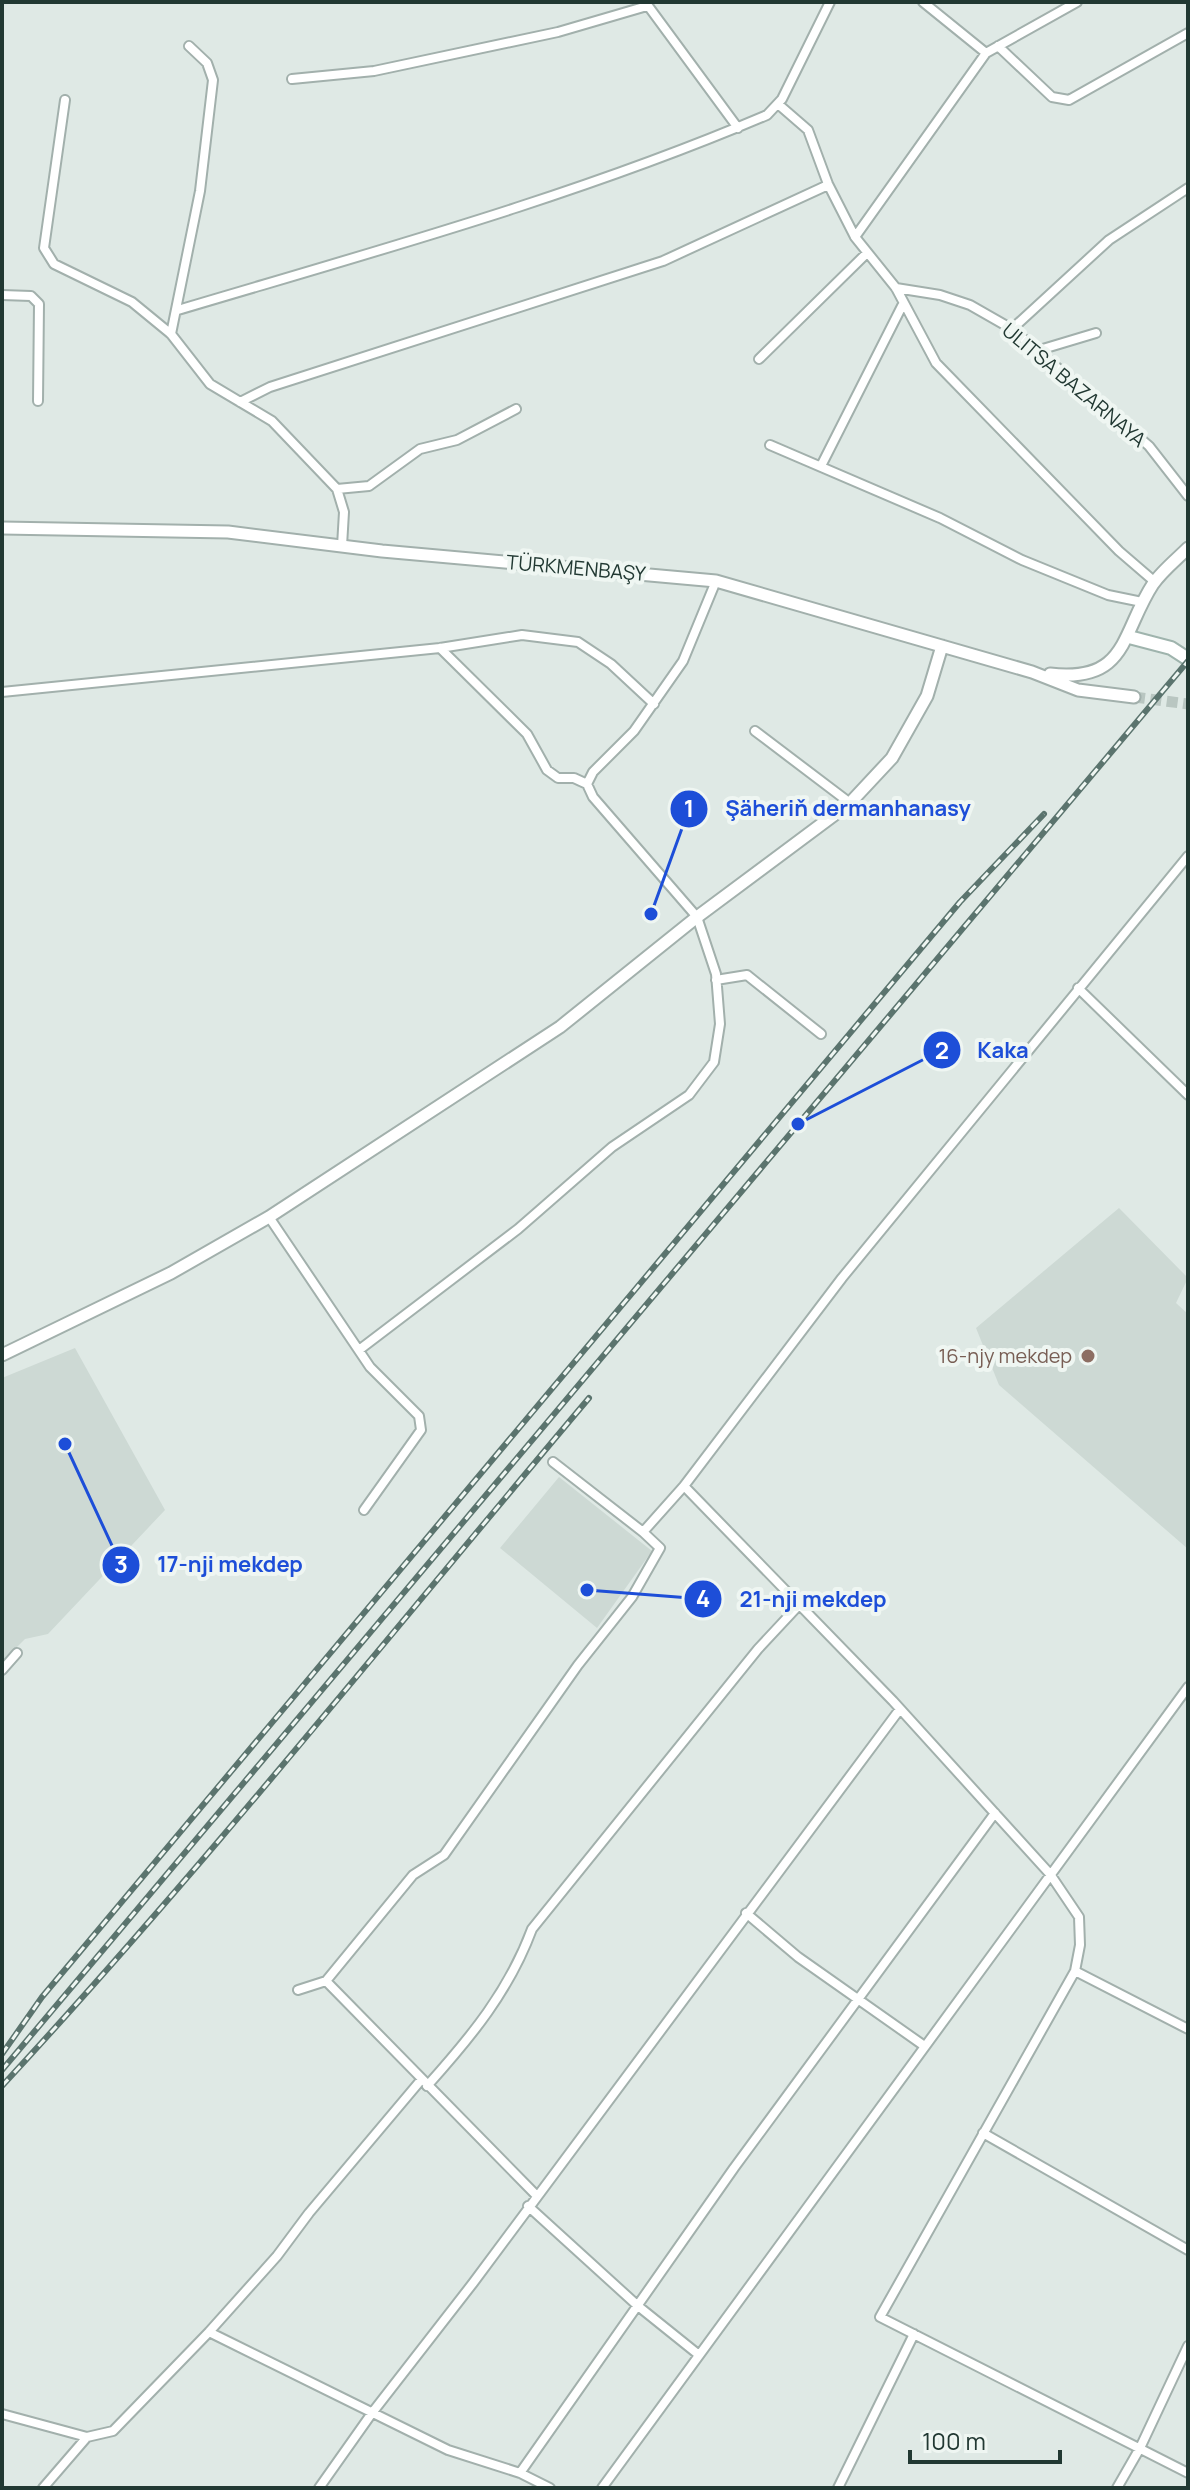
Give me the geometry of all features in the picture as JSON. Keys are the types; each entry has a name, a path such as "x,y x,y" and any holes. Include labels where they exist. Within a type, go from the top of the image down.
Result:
{"main road":[{"path":"1129,637 1171,648 1188,659"}],"street":[{"path":"178,310 435,233 738,128 767,115 778,104 830,2"},
{"path":"923,2 986,53"},
{"path":"855,237 986,53 1077,2"},
{"path":"292,79 374,71 558,32 646,4 738,128"},
{"path":"998,46 1052,97 1069,100 1188,33"},
{"path":"171,334 200,191 213,80 207,63 189,46"},
{"path":"65,100 44,248 54,264 132,302 171,334 210,384 272,421 337,489 344,512 342,546"},
{"path":"778,104 808,130 828,185 855,237 896,288 902,306 936,363 1119,551 1155,582"},
{"path":"240,402 270,387 663,261 828,185"},
{"path":"1012,329 1109,240 1188,188"},
{"path":"759,359 867,253"},
{"name":"ULITSA BAZARNAYA","path":"896,288 940,295 970,305 1012,329 1149,446 1188,496"},
{"path":"2,295 31,296 39,304 38,401"},
{"path":"822,464 867,367 902,306"},
{"path":"1036,351 1096,333"},
{"path":"337,489 369,486 420,449 457,440 516,409"},
{"path":"770,445 822,464 1022,560 1108,595 1142,602"},
{"name":"TÜRKMENBAŞY","path":"2,528 228,532 342,546 716,581 1032,672 1078,690 1134,697"},
{"path":"1032,672 1069,676 1095,671 1117,653 1129,637 1142,602 1155,582 1188,548"},
{"path":"587,784 593,772 634,731 683,661 716,581"},
{"path":"2,692 440,648 522,635 578,642 611,664 654,704"},
{"path":"2,1355 171,1273 269,1217 560,1027 697,917 850,803 892,758 927,696 942,646"},
{"path":"359,1350 518,1229 612,1147 689,1095 714,1062 720,1024 716,980 697,917 593,797 587,784 574,778 558,778 547,770 527,734 440,648"},
{"path":"755,731 850,803"},
{"path":"643,1532 684,1486 842,1278 1188,856"},
{"path":"716,980 747,975 821,1034"},
{"path":"1078,988 1188,1095"},
{"path":"1180,1087 1188,1078"},
{"path":"269,1217 359,1350 419,1416 421,1430 364,1510"},
{"path":"298,1990 326,1981 371,1931 413,1875 444,1855 484,1803 578,1665 632,1597 660,1548 553,1462"},
{"path":"684,1486 900,1709 1050,1874 1079,1917 1080,1945 1075,1971 880,2317 1188,2473"},
{"path":"2,2414 87,2437 113,2431 209,2332 277,2256 309,2213 424,2083 484,2021 516,1969 532,1929 758,1649 799,1605"},
{"path":"2,1670 17,1653"},
{"path":"602,2488 923,2045 1188,1687"},
{"path":"319,2488 900,1709"},
{"path":"520,2473 859,1996 995,1813"},
{"path":"746,1913 798,1957 859,1996 923,2045"},
{"path":"1075,1971 1188,2029"},
{"path":"326,1981 536,2195"},
{"path":"983,2133 1188,2250"},
{"path":"528,2206 638,2306 699,2355"},
{"path":"209,2332 448,2450 520,2473 550,2488"},
{"path":"838,2488 914,2334"},
{"path":"1117,2488 1140,2448 1188,2346"},
{"path":"43,2488 87,2437"}],"shaded area":[{"name":"16-njy mekdep","path":"1119,1208 1188,1278 1176,1303 1188,1314 1188,1549 999,1385 976,1328"},
{"path":"75,1348 165,1510 48,1634 25,1639 2,1662 2,1378"},
{"path":"559,1477 652,1551 597,1628 500,1548"}],"tunnel":[{"path":"1134,697 1188,704"}],"railway":[{"path":"2,2070 1188,661"},
{"path":"2,2054 42,1997 960,902 1044,814"},
{"path":"2,2086 226,1832 589,1398"}],"place":[{"name":"Şäheriň dermanhanasy","path":"651,914"},
{"name":"Kaka","path":"798,1124"},
{"name":"16-njy mekdep","path":"1088,1356"},
{"name":"17-nji mekdep","path":"65,1444"},
{"name":"21-nji mekdep","path":"587,1590"}]}
